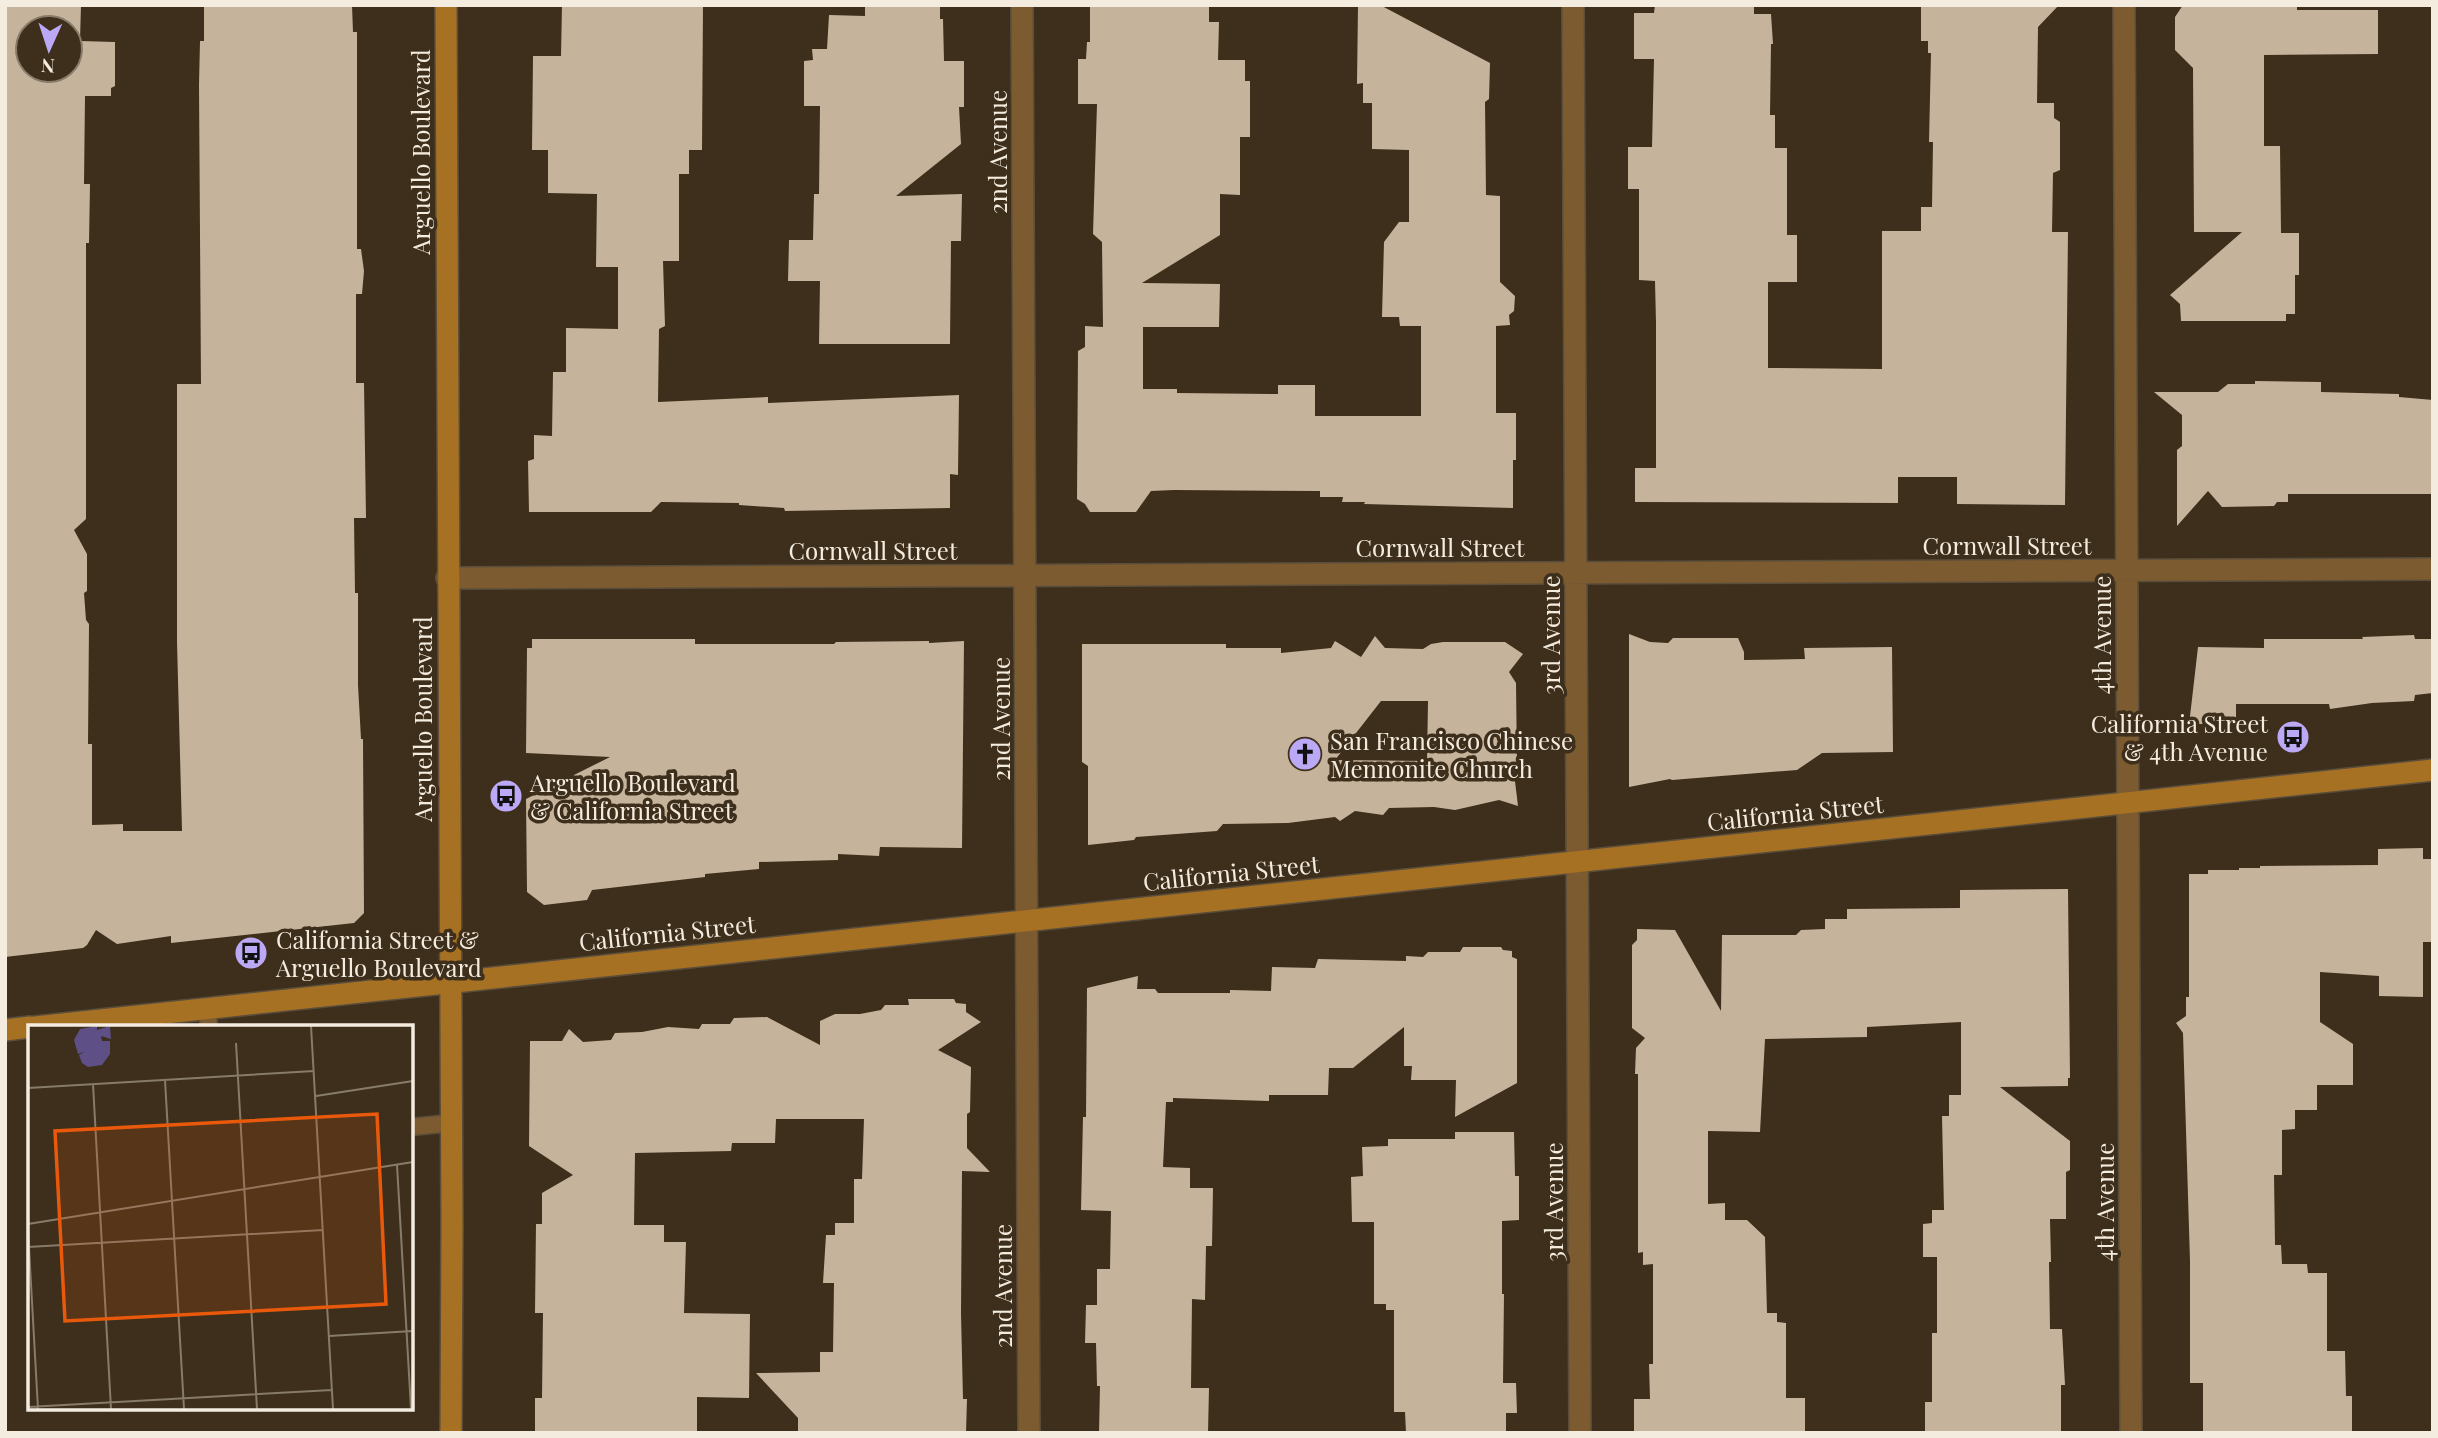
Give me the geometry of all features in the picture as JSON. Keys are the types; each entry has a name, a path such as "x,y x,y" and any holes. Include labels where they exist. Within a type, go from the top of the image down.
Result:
{"main road":[{"name":"Arguello Boulevard","path":"446,5 452,1433"},
{"name":"California Street","path":"70,1025 208,1017 451,982 2433,770"},
{"path":"5,1030 28,1027"}],"street":[{"name":"2nd Avenue","path":"1022,5 1029,1433"},
{"name":"3rd Avenue","path":"1573,5 1580,1433"},
{"name":"4th Avenue","path":"2124,5 2131,1433"},
{"name":"Cornwall Street","path":"447,578 2433,569"}],"lane":[{"path":"413,1127 451,1123"}],"building":[{"path":"5,5 81,5 81,14 14,14 14,84 84,84 84,41 115,42 115,86 111,88 111,96 85,96 84,184 90,184 89,243 86,243 86,519 74,530 87,554 87,591 84,593 86,620 89,624 88,744 92,744 92,825 123,824 123,831 182,831 177,642 177,384 201,384 199,85 200,41 204,41 204,5 352,5 353,32 357,32 357,249 361,249 364,271 362,294 356,294 356,383 364,383 366,518 354,518 355,593 358,593 358,685 363,739 364,913 354,923 171,943 171,936 117,944 96,930 83,948 5,957"},
{"path":"562,5 703,5 702,150 689,150 689,174 679,174 679,261 663,261 665,326 659,329 658,402 768,397 768,403 959,395 958,475 950,474 950,508 785,511 784,508 739,503 661,502 651,512 529,512 528,461 534,459 534,435 552,436 553,372 566,372 566,328 618,329 618,267 596,267 597,194 548,193 548,150 532,150 533,56 561,56"},
{"path":"865,5 940,5 944,61 964,61 964,107 959,107 961,144 896,196 962,194 961,241 951,241 950,344 819,344 820,281 788,281 789,240 813,240 814,194 819,194 820,106 804,106 804,61 813,60 812,49 827,49 829,15 865,16"},
{"path":"1090,5 1209,5 1209,22 1219,22 1218,60 1245,60 1245,81 1250,81 1250,137 1240,137 1240,195 1220,194 1220,235 1142,283 1220,284 1219,327 1143,327 1143,389 1177,389 1177,393 1278,394 1278,385 1315,385 1315,416 1421,416 1421,326 1400,326 1399,317 1382,317 1384,242 1399,222 1409,222 1409,150 1372,149 1372,103 1363,103 1363,83 1357,84 1358,5 1380,5 1490,63 1489,99 1485,102 1486,195 1500,196 1500,282 1515,296 1514,311 1509,315 1510,325 1496,326 1496,413 1516,413 1513,508 1364,504 1365,502 1342,502 1343,497 1320,497 1320,491 1151,491 1136,512 1090,512 1085,504 1077,499 1078,351 1085,347 1085,326 1103,327 1102,242 1093,234 1097,104 1078,104 1078,59 1086,59 1087,42 1090,42"},
{"path":"1655,5 1754,5 1754,14 1771,14 1773,44 1770,115 1775,115 1775,148 1787,148 1787,235 1797,235 1797,282 1768,282 1768,368 1882,369 1882,231 1921,231 1921,207 1932,207 1933,142 1929,142 1931,53 1928,53 1928,41 1921,41 1921,5 2059,5 2038,27 2037,103 2054,103 2054,118 2060,122 2060,170 2053,173 2052,232 2068,232 2065,505 1957,504 1957,477 1898,477 1898,503 1635,502 1635,468 1656,468 1656,323 1655,281 1639,280 1639,189 1628,189 1628,147 1652,147 1654,59 1634,59 1634,13 1654,13"},
{"path":"2183,5 2297,5 2297,10 2378,10 2378,54 2264,55 2264,146 2280,146 2281,233 2299,233 2295,314 2286,314 2286,321 2181,321 2180,304 2170,295 2242,232 2194,232 2193,68 2175,50 2175,17"},
{"path":"2255,381 2321,382 2321,392 2399,394 2399,397 2433,400 2433,494 2288,494 2288,502 2277,502 2274,506 2222,507 2208,491 2177,526 2177,450 2182,446 2182,415 2154,392 2218,392 2228,384 2255,384"},
{"path":"1629,634 1650,642 1668,643 1673,638 1738,638 1744,652 1744,660 1805,659 1804,648 1892,647 1893,752 1822,753 1797,770 1670,779 1629,787"},
{"path":"2414,635 2415,639 2433,639 2433,693 2415,695 2414,701 2330,709 2329,704 2236,704 2236,721 2189,725 2198,647 2264,648 2264,639 2363,639 2362,637"},
{"path":"1375,636 1385,648 1423,649 1443,642 1505,642 1523,654 1509,672 1516,683 1517,765 1514,773 1518,806 1499,800 1455,810 1434,807 1389,808 1383,815 1355,811 1340,821 1335,817 1288,823 1223,824 1217,831 1136,837 1134,840 1088,845 1088,766 1082,762 1082,644 1226,644 1226,648 1281,648 1281,653 1331,648 1335,641 1361,657","holes":["1381,701 1428,701 1427,761 1335,760"]},
{"path":"532,639 695,639 695,644 964,641 962,848 880,847 879,856 838,854 838,860 759,862 759,869 592,890 587,900 544,905 527,892 526,799 610,757 526,753 527,648 532,648"},
{"path":"2423,848 2423,859 2433,859 2433,942 2423,942 2423,997 2379,996 2379,976 2320,972 2320,1022 2353,1044 2353,1085 2317,1085 2317,1110 2295,1110 2295,1129 2282,1130 2282,1175 2274,1175 2275,1245 2281,1245 2282,1264 2307,1264 2308,1273 2327,1273 2327,1351 2345,1351 2346,1396 2352,1396 2352,1433 2203,1433 2203,1383 2190,1383 2190,1261 2183,1033 2176,1023 2186,1016 2186,997 2189,997 2189,874 2208,874 2208,870 2239,870 2260,866 2378,865 2378,849"},
{"path":"2068,889 2068,1086 2000,1087 2070,1141 2070,1170 2066,1172 2066,1219 2050,1219 2050,1329 2062,1329 2065,1385 2061,1385 2061,1433 1925,1433 1925,1402 1932,1402 1932,1333 1937,1333 1937,1257 1923,1257 1923,1224 1932,1223 1932,1210 1944,1210 1942,1116 1949,1116 1949,1095 1961,1095 1961,1022 1867,1027 1867,1037 1765,1039 1760,1132 1708,1131 1708,1204 1725,1203 1725,1220 1747,1220 1765,1237 1767,1313 1777,1313 1777,1322 1786,1323 1786,1398 1805,1398 1805,1433 1634,1433 1634,1399 1650,1399 1649,1364 1653,1364 1653,1264 1643,1265 1643,1252 1638,1253 1638,1074 1635,1074 1636,1048 1645,1038 1632,1028 1632,945 1637,940 1637,929 1675,930 1721,1011 1722,935 1796,935 1801,930 1825,929 1825,919 1847,919 1847,909 1960,908 1960,890"},
{"path":"1463,947 1501,947 1503,950 1512,951 1512,957 1517,959 1517,1083 1455,1117 1456,1080 1411,1080 1412,1066 1404,1066 1404,1027 1353,1068 1329,1068 1328,1095 1269,1095 1269,1101 1173,1098 1173,1102 1166,1102 1163,1167 1190,1168 1190,1188 1213,1188 1212,1246 1206,1246 1205,1300 1192,1299 1191,1388 1209,1388 1208,1433 1099,1433 1100,1386 1097,1386 1096,1343 1085,1343 1086,1305 1097,1305 1097,1269 1110,1269 1111,1211 1081,1210 1083,1117 1086,1117 1087,988 1138,976 1137,989 1155,989 1158,993 1271,991 1272,967 1315,968 1318,959 1406,961 1406,956 1423,957 1428,952 1460,952"},
{"path":"908,999 954,999 956,1003 966,1004 966,1012 981,1022 938,1050 971,1067 967,1148 990,1172 962,1171 961,1314 963,1399 967,1399 966,1433 798,1433 798,1418 756,1373 820,1372 820,1352 833,1352 834,1283 823,1283 826,1235 835,1235 835,1223 854,1223 854,1179 862,1179 864,1119 776,1119 775,1143 732,1143 731,1151 635,1153 634,1225 664,1225 664,1242 686,1242 684,1313 750,1314 749,1398 697,1397 697,1433 535,1433 535,1398 542,1398 543,1313 535,1313 536,1224 542,1224 542,1193 573,1175 529,1146 530,1041 562,1041 569,1029 583,1042 611,1040 615,1033 668,1027 699,1029 702,1024 730,1024 734,1018 767,1017 820,1045 820,1021 835,1014 860,1014 881,1010 885,1005 909,1005"},
{"path":"1455,1132 1514,1132 1515,1176 1519,1176 1519,1220 1502,1221 1502,1294 1503,1383 1516,1383 1517,1413 1506,1413 1506,1433 1406,1433 1405,1412 1394,1412 1394,1310 1386,1310 1386,1304 1374,1304 1374,1222 1352,1222 1351,1177 1363,1176 1362,1147 1388,1146 1388,1139 1455,1139"}],"place":[{"name":"California Street & 4th Avenue","path":"2293,737"},
{"name":"San Francisco Chinese Mennonite Church","path":"1305,754"},
{"name":"Arguello Boulevard & California Street","path":"506,796"},
{"name":"California Street & Arguello Boulevard","path":"251,953"}]}
